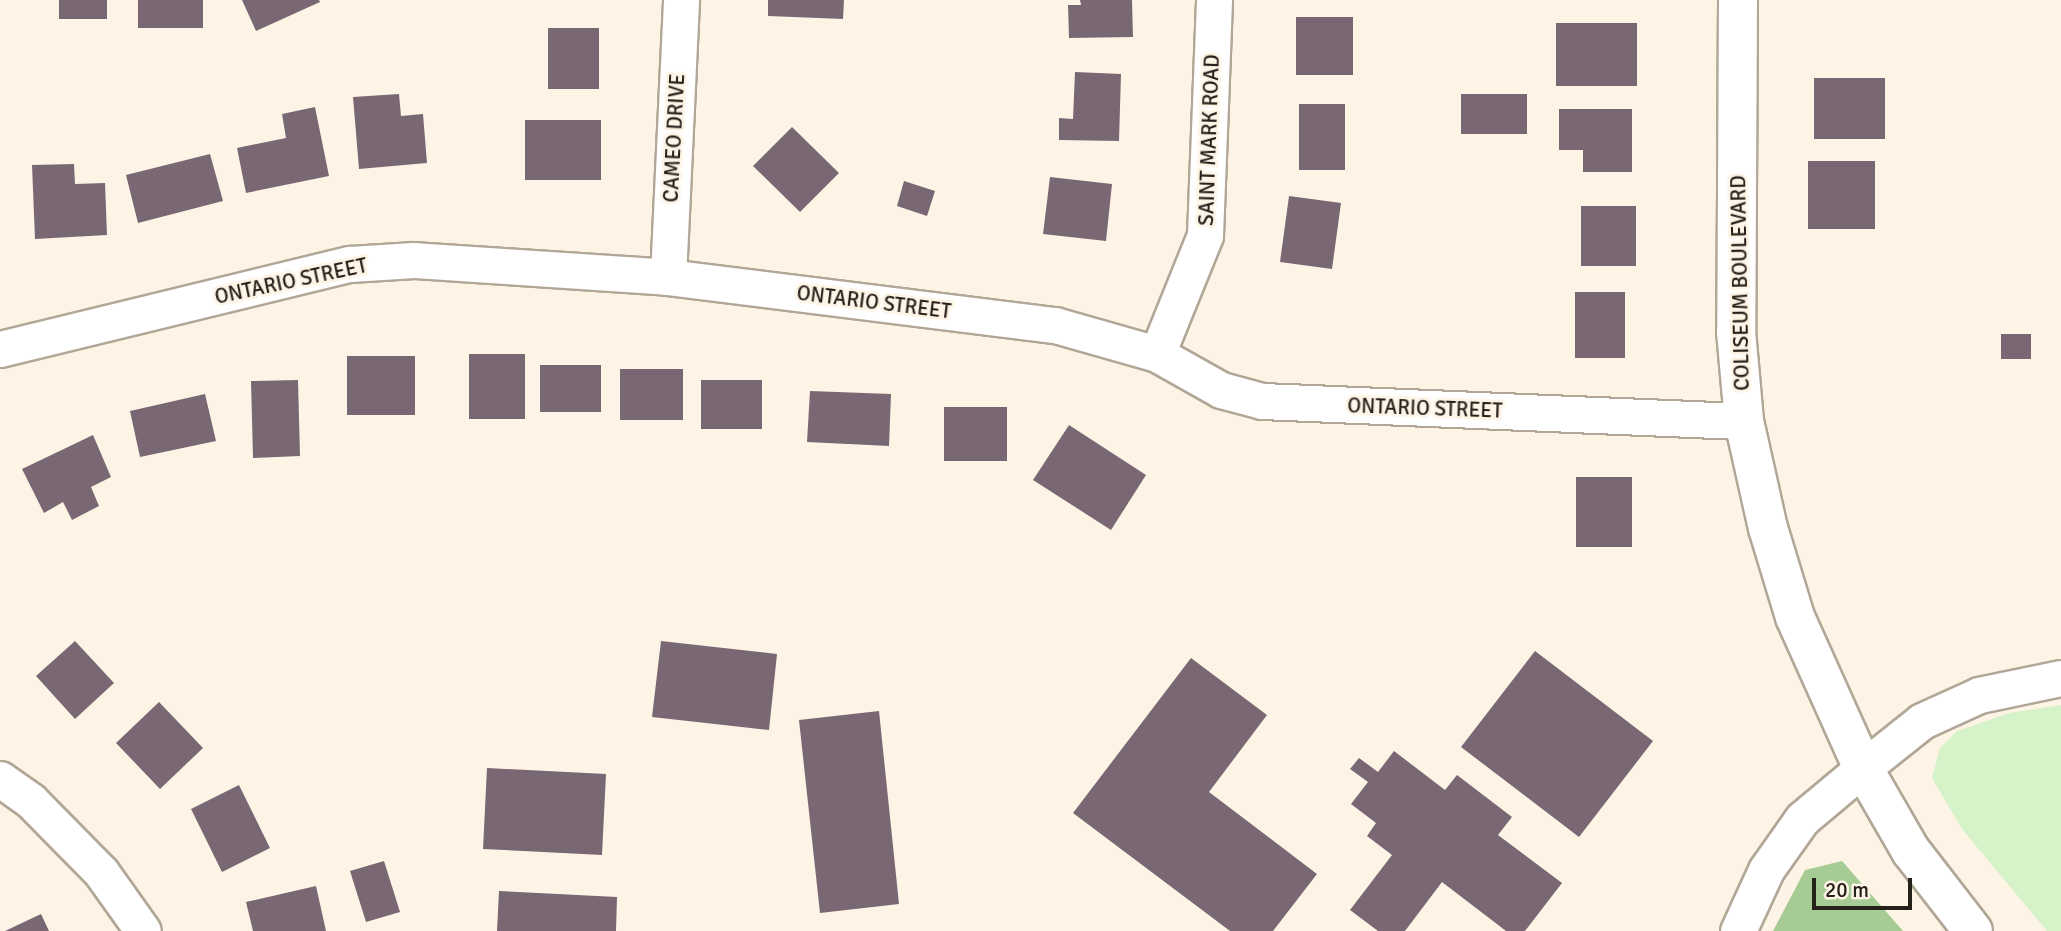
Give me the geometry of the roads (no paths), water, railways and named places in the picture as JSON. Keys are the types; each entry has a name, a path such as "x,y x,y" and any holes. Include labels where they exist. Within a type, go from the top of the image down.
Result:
{"main road":[{"name":"COLISEUM BOULEVARD","path":"1738,0 1736,331 1744,421 1768,528 1795,617 1825,693 1863,768 1911,851 1973,931"}],"street":[{"name":"CAMEO DRIVE","path":"668,276 681,0"},
{"name":"SAINT MARK ROAD","path":"1157,354 1205,235 1214,0"},
{"name":"ONTARIO STREET","path":"0,349 350,264 414,260 668,276 1055,325 1157,354 1221,390 1262,401 1744,421"},
{"path":"1738,931 1766,870 1802,819 1922,721 1968,701 2029,682 2061,678"},
{"path":"0,779 31,801 101,872 143,931"}]}
